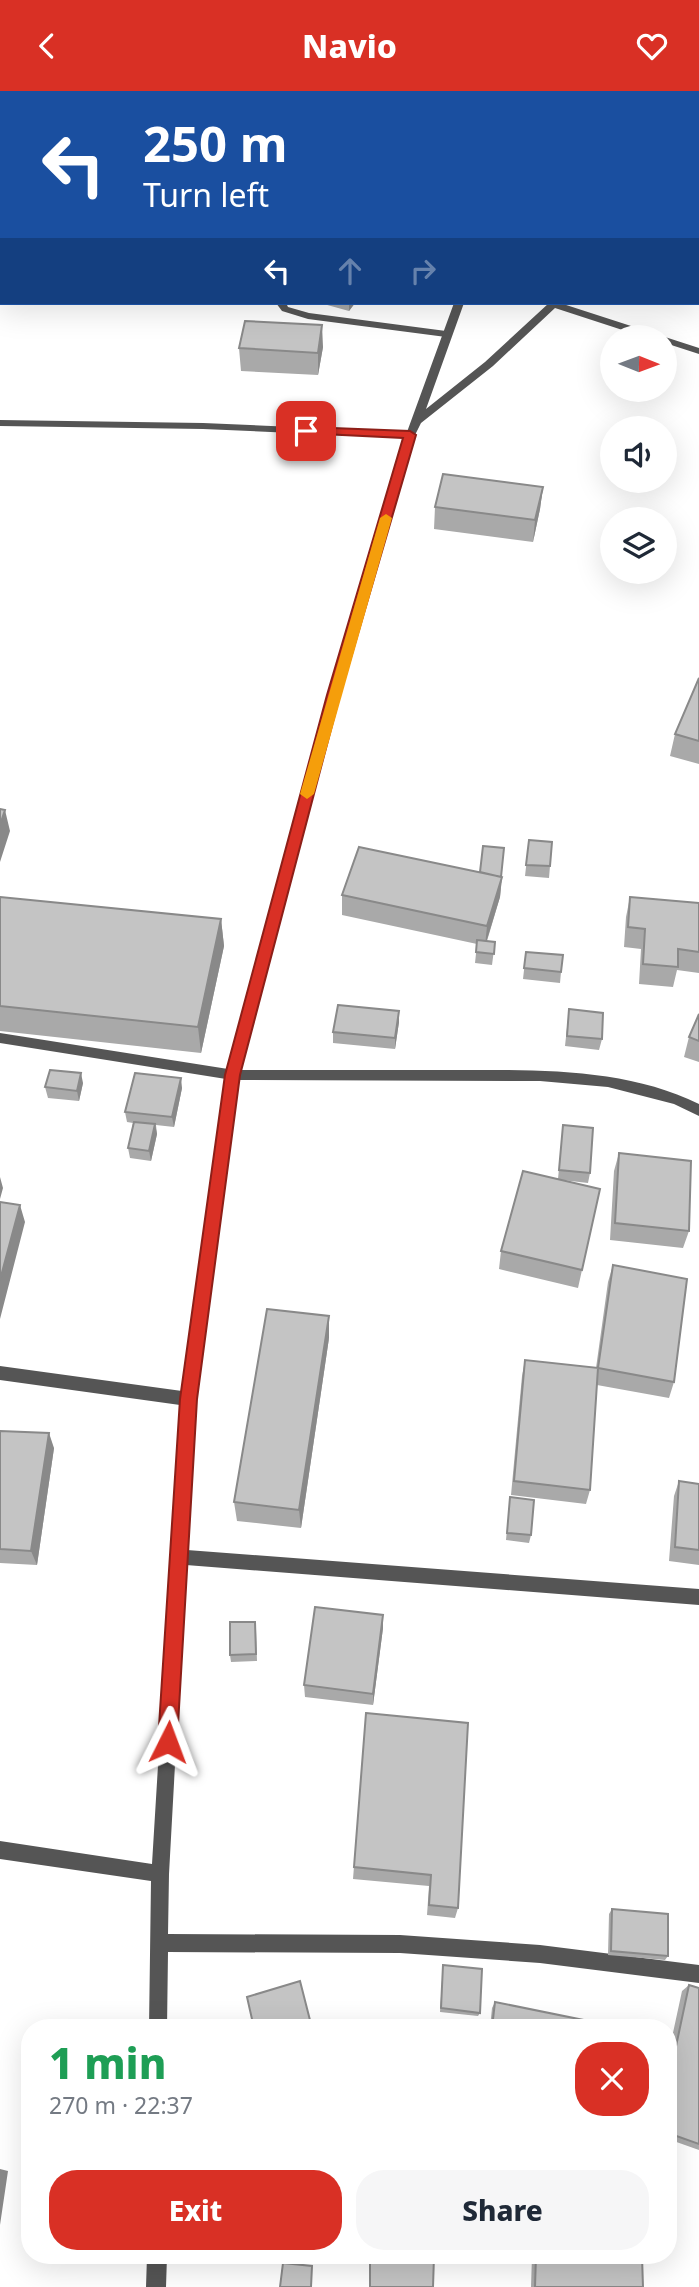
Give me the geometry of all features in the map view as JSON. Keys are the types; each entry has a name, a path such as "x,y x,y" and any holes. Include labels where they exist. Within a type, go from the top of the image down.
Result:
{"street":[{"path":"282,305 285,309 308,316 446,334"},
{"path":"158,2019 160,1874 188,1399 233,1075 334,695 410,435 458,305"},
{"path":"417,421 489,364 552,305"},
{"path":"560,305 619,325"},
{"path":"677,344 699,351"},
{"path":"0,423 203,426 410,435"},
{"path":"0,1038 233,1075 540,1076 608,1082 677,1099 699,1110"},
{"path":"0,1373 188,1399"},
{"path":"179,1557 699,1597"},
{"path":"0,1850 160,1874"},
{"path":"159,1943 400,1944 540,1954 699,1974"},
{"path":"156,2287 157,2264"}],"building":[{"path":"245,321 322,325 318,353 239,348"},
{"path":"443,474 543,487 535,520 435,507"},
{"path":"699,678 699,741 675,734"},
{"path":"0,809 5,810 0,825"},
{"path":"529,840 552,842 550,866 526,865"},
{"path":"483,846 504,848 501,877 480,872"},
{"path":"359,847 502,877 487,926 342,895"},
{"path":"0,897 221,919 198,1027 0,1006"},
{"path":"630,897 699,903 699,952 678,949 678,967 643,964 645,929 628,927"},
{"path":"477,940 495,942 494,954 476,952"},
{"path":"526,952 563,955 561,972 524,968"},
{"path":"338,1005 399,1011 395,1038 333,1032"},
{"path":"569,1009 603,1013 602,1039 567,1036"},
{"path":"699,1014 699,1041 689,1037"},
{"path":"50,1070 81,1073 77,1091 45,1087"},
{"path":"135,1073 181,1078 172,1117 125,1112"},
{"path":"134,1122 155,1124 149,1151 128,1148"},
{"path":"563,1125 593,1128 590,1173 559,1170"},
{"path":"619,1153 691,1161 689,1231 615,1223"},
{"path":"523,1171 600,1189 582,1270 501,1251"},
{"path":"0,1202 20,1205 0,1280"},
{"path":"613,1265 687,1279 674,1382 598,1368"},
{"path":"267,1309 329,1316 299,1510 234,1502"},
{"path":"525,1360 598,1368 590,1490 514,1481"},
{"path":"0,1431 49,1433 31,1551 0,1549"},
{"path":"679,1481 699,1484 699,1550 675,1547"},
{"path":"510,1497 534,1500 531,1535 507,1533"},
{"path":"315,1607 383,1615 373,1694 304,1685"},
{"path":"230,1622 255,1622 256,1654 230,1655"},
{"path":"366,1713 468,1723 458,1908 429,1905 431,1875 354,1867"},
{"path":"612,1909 668,1914 668,1956 611,1951"},
{"path":"443,1965 482,1969 480,2013 441,2008"},
{"path":"300,1981 310,2019 252,2019 247,1997"},
{"path":"689,1985 699,1988 699,2144 677,2136 677,2042"},
{"path":"495,2002 579,2019 493,2019"},
{"path":"283,2264 312,2266 311,2287 280,2287"},
{"path":"370,2264 434,2264 433,2287 370,2287"},
{"path":"536,2264 642,2264 643,2287 535,2287"}],"slow traffic":[{"path":"307,794 386,518"}],"route":[{"path":"168,1742 188,1399 233,1075 334,695 410,435 306,431"}]}
